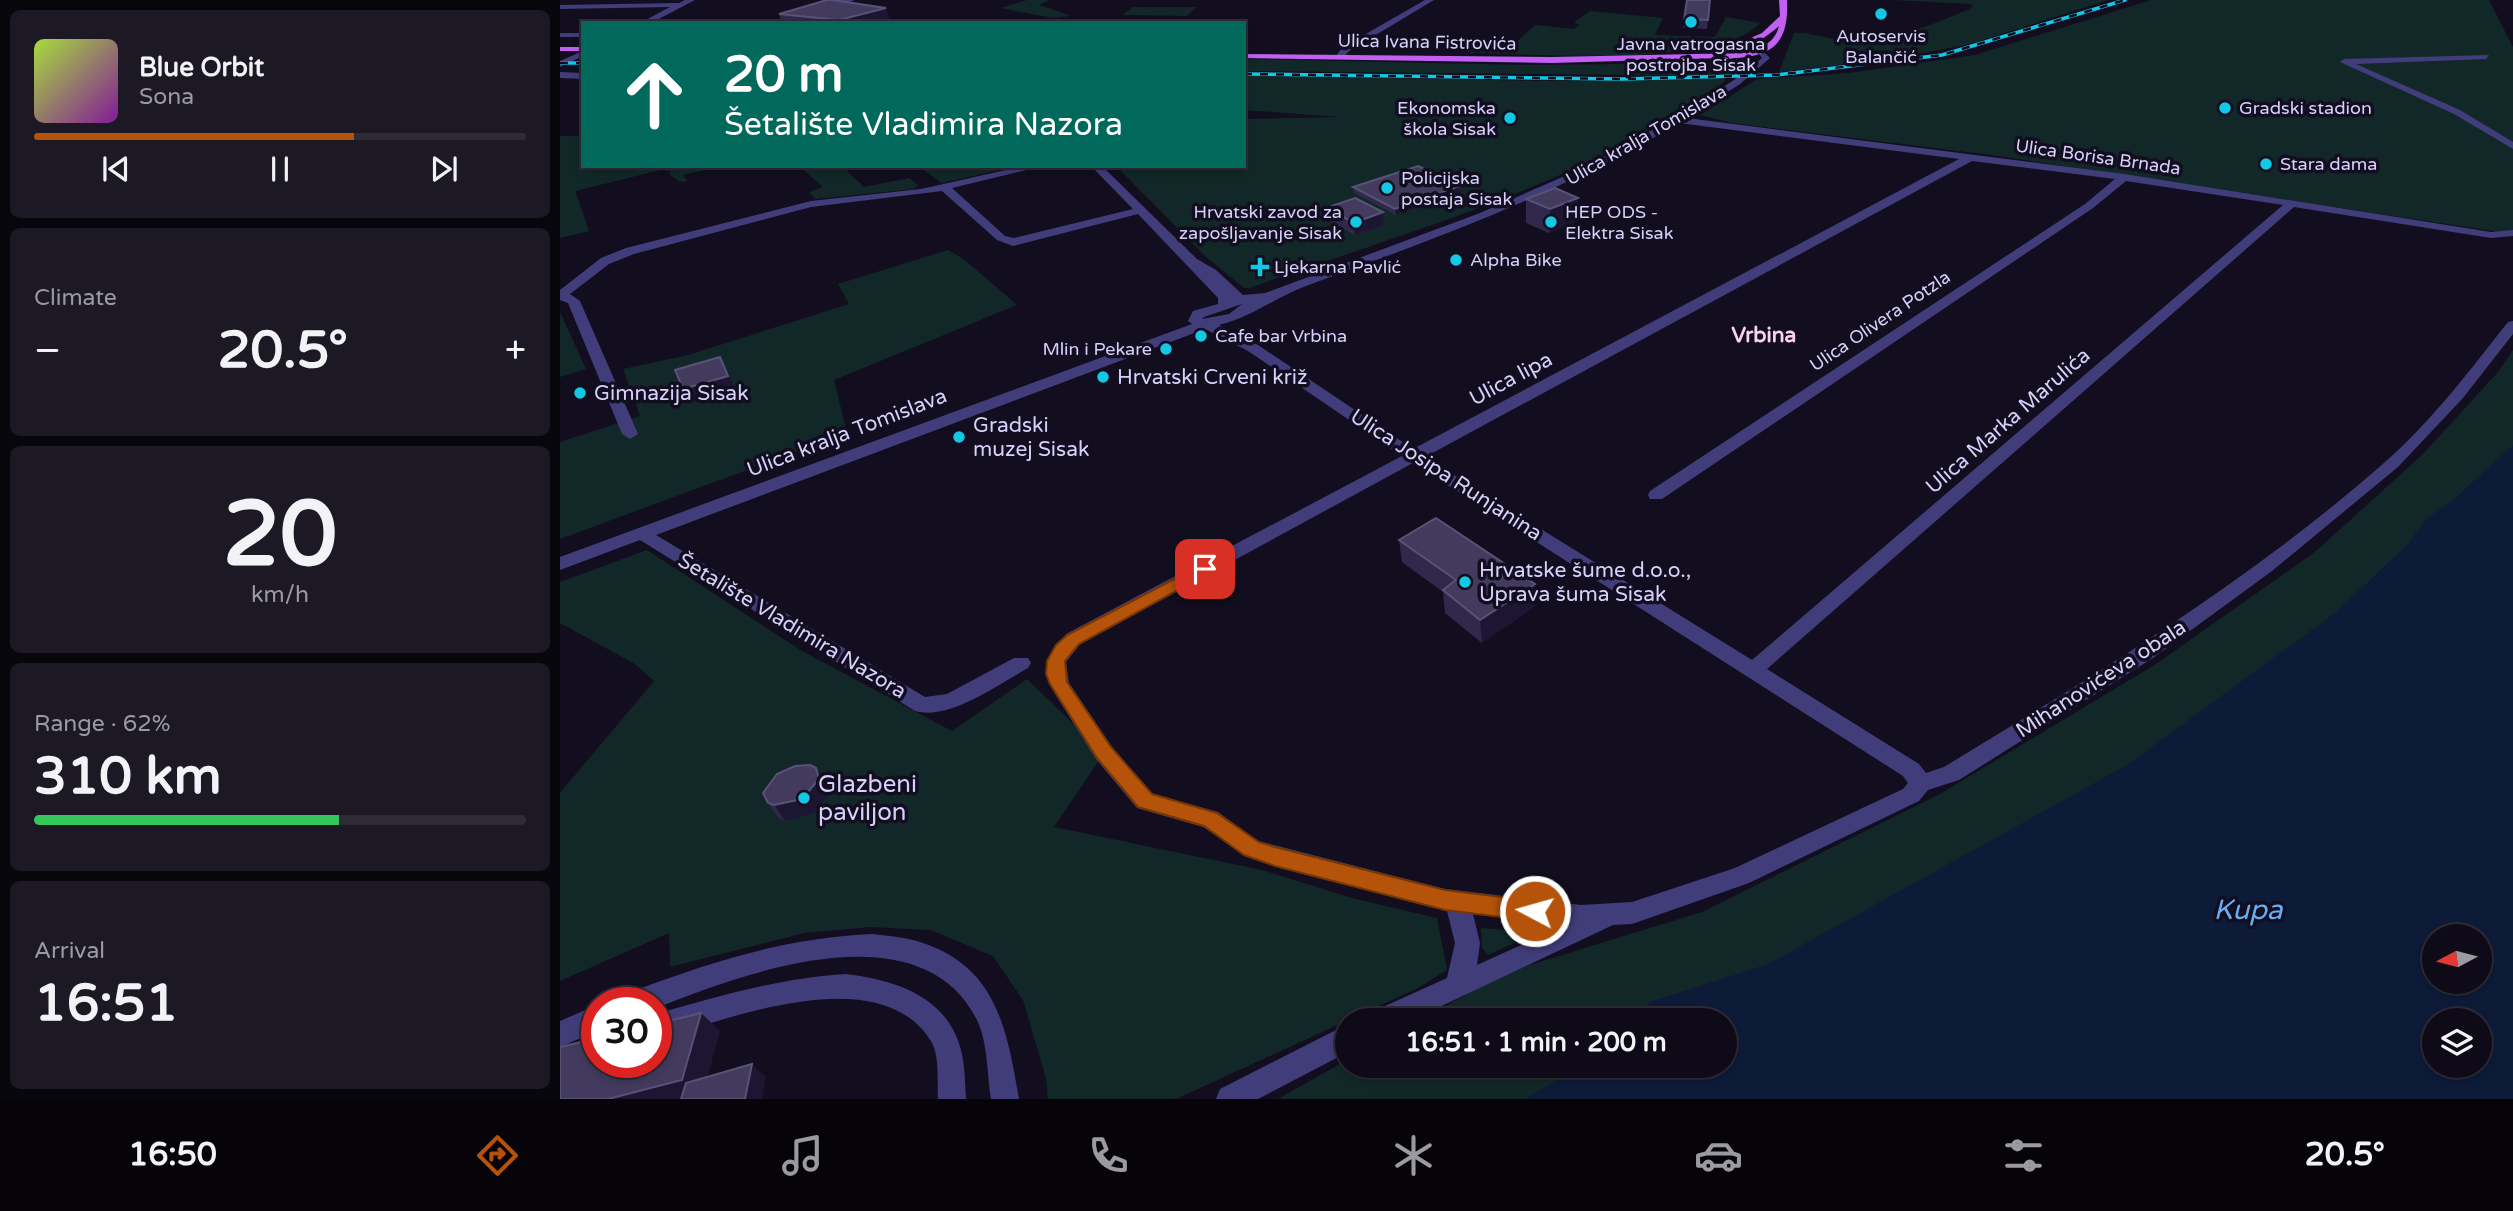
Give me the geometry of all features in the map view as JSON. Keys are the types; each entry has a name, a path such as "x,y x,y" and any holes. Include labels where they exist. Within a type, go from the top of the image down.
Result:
{"main road":[{"path":"1650,59 1761,51 1776,42 1784,16 1783,0"},
{"path":"1650,59 1709,52 1748,43 1765,35 1784,16"},
{"path":"560,49 581,51"},
{"name":"Ulica Ivana Fistrovića","path":"1246,56 1650,59"},
{"path":"1689,57 1732,60 1745,65 1750,73"}],"street":[{"path":"648,21 691,0"},
{"path":"781,21 851,0"},
{"path":"1339,57 1346,49 1430,0"},
{"path":"814,2 835,5"},
{"path":"560,7 679,5"},
{"path":"560,35 581,35"},
{"name":"Ulica kralja Tomislava","path":"560,564 1149,344 1226,311 1550,189 1597,166 1677,120 1750,73 1766,58 1761,51"},
{"path":"560,64 581,52"},
{"path":"2486,57 2344,62 2457,112 2513,146"},
{"path":"560,75 581,76"},
{"name":"Ulica Borisa Brnada","path":"1677,120 2124,177 2491,234 2513,235"},
{"name":"Ulica lipa","path":"1450,901 1252,849 1210,819 1145,801 1104,753 1059,684 1055,674 1056,661 1062,649 1073,639 1971,157"},
{"path":"630,434 575,301 561,295 605,261 630,251 811,204 944,187 1029,168"},
{"path":"1098,168 1193,262 1247,303"},
{"name":"Ulica Olivera Potzla","path":"1656,495 2089,206 2124,177"},
{"path":"944,187 1001,238 1013,242 1141,210"},
{"name":"Ulica Marka Marulića","path":"1752,671 2291,203"},
{"name":"Ulica Josipa Runjanina","path":"1193,262 1205,279 1224,297 1231,325 1253,348"},
{"name":"Ulica Josipa Runjanina","path":"1201,322 1253,348 1415,457 1911,770 1921,783"},
{"name":"Mihanovićeva obala","path":"1450,901 1581,916 1615,916 1652,909 1741,876 1911,795 1921,783 1951,774 2146,653 2266,567 2396,460 2458,395 2513,325"},
{"name":"Šetalište Vladimira Nazora","path":"642,534 922,705 951,701 1021,663"},
{"path":"1450,901 1468,928 1467,957 1457,985"},
{"name":"Mihanovićeva obala","path":"1408,1008 1615,916"},
{"path":"672,988 801,950 826,946 874,945 924,955 954,975 985,1010 995,1036 1005,1099"},
{"path":"672,1023 805,989 838,985 867,987 895,994 923,1011 941,1033 950,1063 952,1099"},
{"path":"560,1034 581,1025"},
{"path":"1230,1099 1335,1044"},
{"path":"560,1052 581,1046"}],"green space":[{"path":"1027,0 1050,0 1039,5 1071,16 1053,18 1001,8"},
{"path":"1893,0 2108,0 1970,44 1898,58 1779,72 1794,33 1841,40 1880,38 1927,26 1973,7 1970,4"},
{"path":"2151,0 2489,0 2513,47 2513,234 1991,155 1732,123 1700,115 1757,79 1849,73 1975,55"},
{"path":"1133,7 1196,7 1187,16 1123,15"},
{"path":"1590,11 1663,18 1655,35 1715,37 1726,17 1760,23 1738,37 1706,47 1667,53 1579,56 1471,53 1466,50 1475,44 1512,46 1535,25 1574,29 1579,25 1574,22"},
{"path":"1246,59 1530,65 1721,63 1731,65 1735,70 1731,76 1246,71"},
{"path":"1246,75 1533,81 1725,78 1725,81 1672,117 1616,149 1557,176 1434,224 1250,288 1244,288 1206,257 1118,168 1246,168 1246,119 1340,117 1246,110"},
{"path":"560,136 581,136 581,168 714,168 683,175 687,181 680,182 669,174 671,171 661,170 575,191 589,231 560,238"},
{"path":"801,168 844,168 864,187 909,178 918,185 914,189 815,199 809,192 823,187"},
{"path":"921,168 1008,168 942,183"},
{"path":"948,250 965,260 1017,305 834,380 847,433 560,539 560,442 640,416 623,369 688,355 849,304 838,284"},
{"path":"560,312 586,369 560,377"},
{"name":"Kupa","path":"2513,350 2513,762 2132,1099 1278,1099 1335,1067 1335,1078 1737,1078 1737,1008 1442,1008 1507,972 1702,912 1940,794 2156,664 2315,552 2423,454 2498,372"},
{"path":"647,550 802,651 952,731 1027,679 1104,753 1054,827 1262,870 1352,898 1437,918 1447,970 1418,988 1374,1008 1335,1008 1335,1026 1176,1099 1048,1099 1046,1078 1023,1000 993,956 931,930 870,927 804,933 670,967 669,933 560,981 560,793 654,681 635,664 560,623 560,582"},
{"path":"1481,928 1534,934 1488,955 1482,948"}],"water":[{"name":"Kupa","path":"2513,445 2513,1099 1525,1099 1561,1078 1737,1078 1737,1008 1648,1008 1647,1003 1768,964 2127,765 2335,613 2408,544 2425,520 2453,500"}],"building":[{"path":"827,0 886,8 839,20 779,14"},
{"path":"1687,0 1710,0 1708,20 1684,19"},
{"path":"1418,166 1460,186 1395,209 1353,187"},
{"path":"1555,188 1578,198 1550,209 1526,199"},
{"path":"1355,198 1383,212 1354,223 1326,208"},
{"path":"720,357 728,376 683,389 675,370"},
{"path":"1436,518 1535,584 1480,620 1443,590 1456,580 1399,540"},
{"path":"810,765 816,768 819,779 802,799 774,805 768,803 763,793 777,774 795,766"},
{"path":"701,1013 682,1080 608,1099 560,1099 560,1047 581,1042 581,1078 672,1078 672,1020"},
{"path":"752,1064 745,1099 681,1099 686,1083"}],"railway":[{"path":"1246,74 1622,79 1776,75 1942,55 2125,0"},
{"path":"560,63 581,63"}],"place":[{"name":"Autoservis Balančić","path":"1881,14"},
{"name":"Javna vatrogasna postrojba Sisak","path":"1691,22"},
{"name":"Gradski stadion","path":"2225,108"},
{"name":"Ekonomska škola Sisak","path":"1510,118"},
{"name":"Stara dama","path":"2266,164"},
{"name":"Policijska postaja Sisak","path":"1387,188"},
{"name":"Hrvatski zavod za zapošljavanje Sisak","path":"1356,222"},
{"name":"HEP ODS - Elektra Sisak","path":"1551,222"},
{"name":"Alpha Bike","path":"1456,260"},
{"name":"Ljekarna Pavlić","path":"1260,267"},
{"name":"Cafe bar Vrbina","path":"1201,336"},
{"name":"Mlin i Pekare","path":"1166,349"},
{"name":"Hrvatski Crveni križ","path":"1103,377"},
{"name":"Gimnazija Sisak","path":"580,393"},
{"name":"Gradski muzej Sisak","path":"959,437"},
{"name":"Hrvatske šume d.o.o., Uprava šuma Sisak","path":"1465,582"},
{"name":"Glazbeni paviljon","path":"804,798"}],"district":[{"name":"Vrbina","path":"1764,335"}],"route":[{"path":"1205,569 1073,639 1062,649 1056,661 1055,674 1059,684 1104,753 1145,801 1210,819 1252,849 1275,857 1445,900 1535,911"}]}
